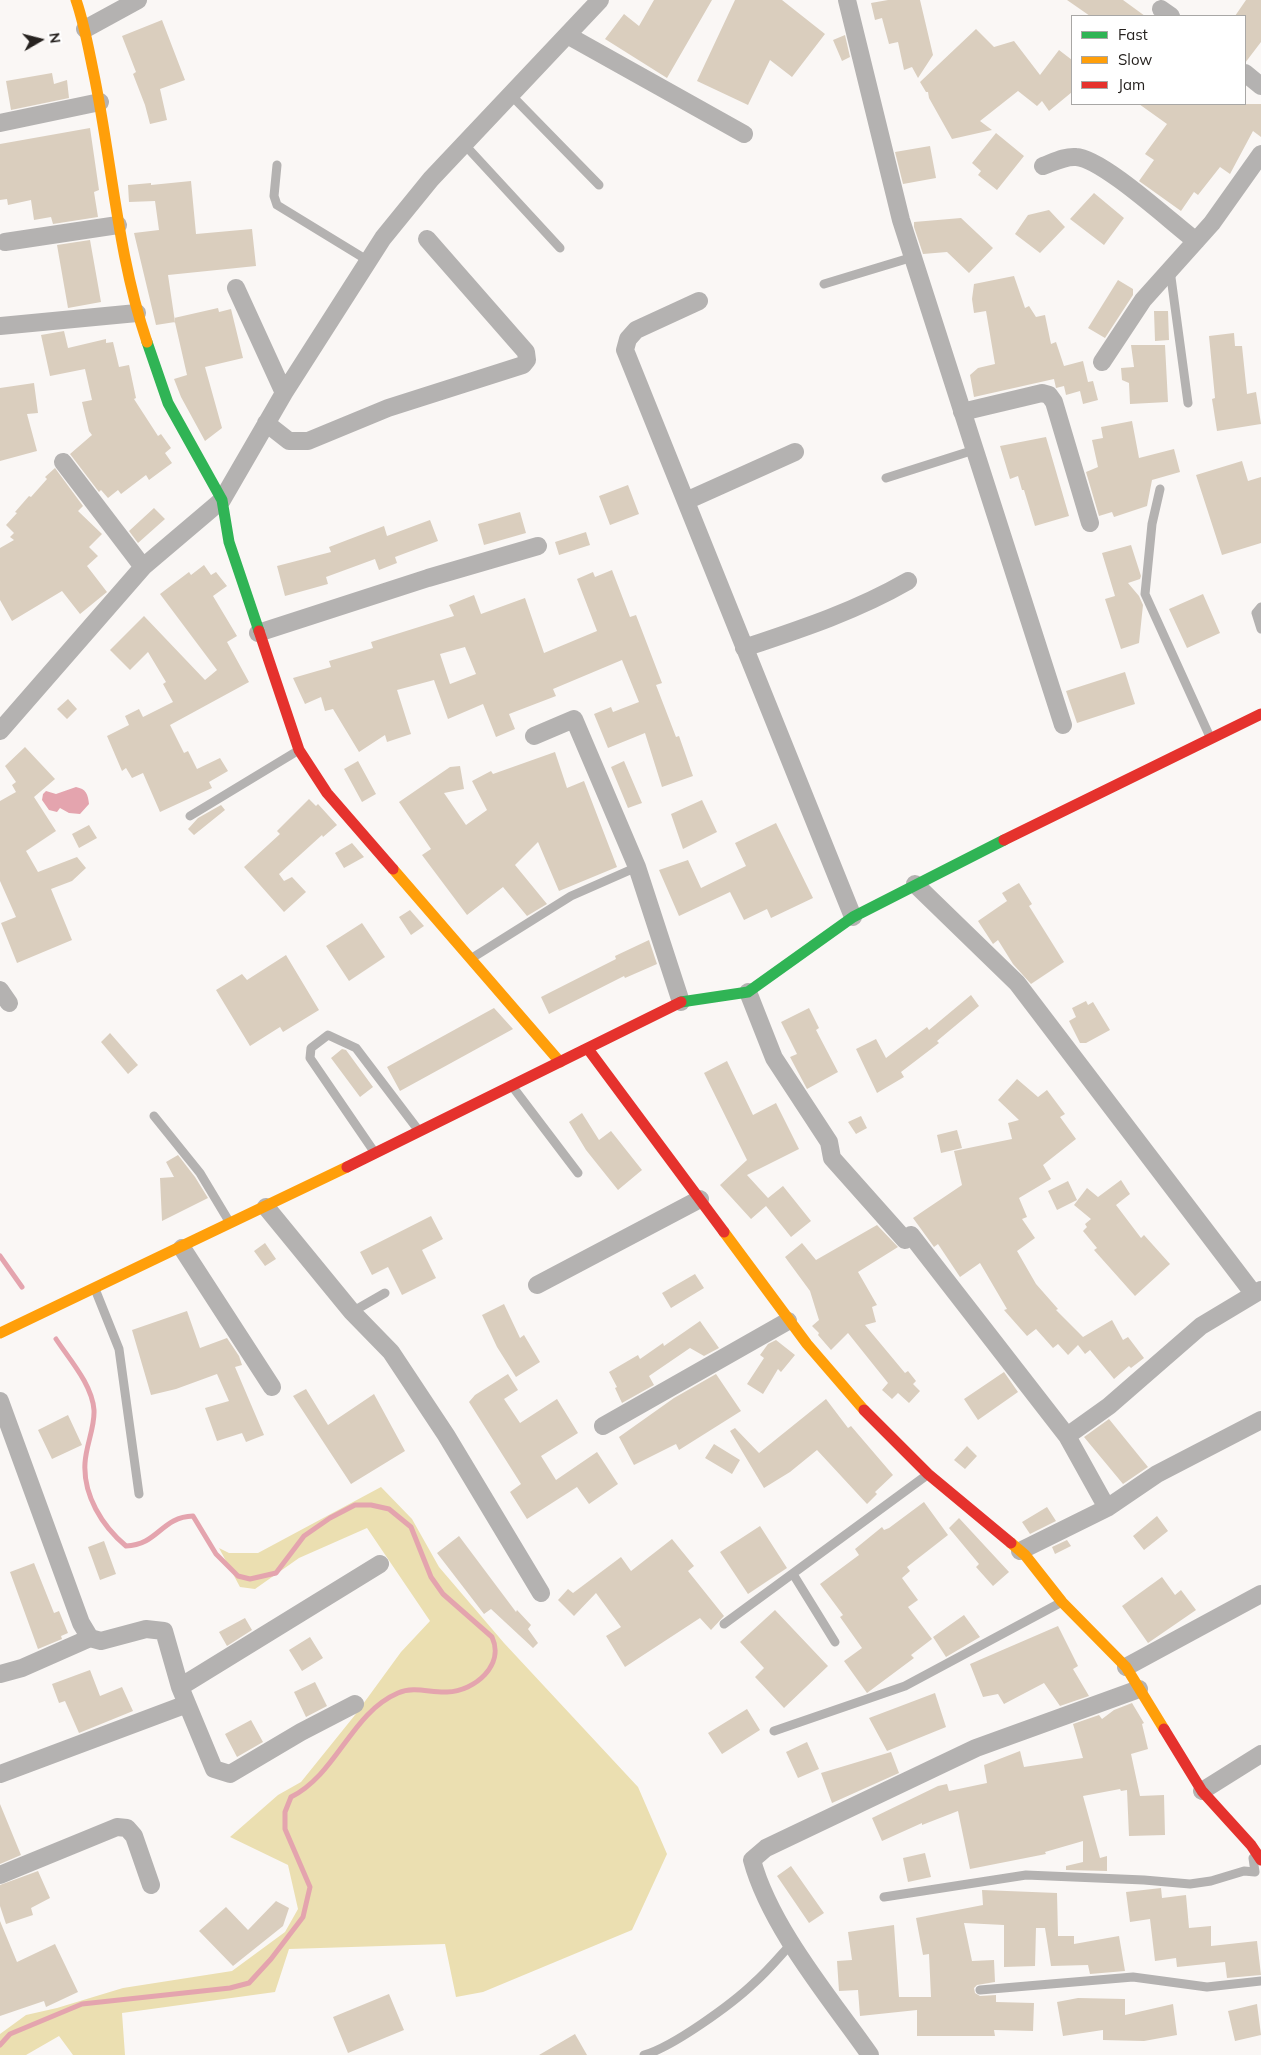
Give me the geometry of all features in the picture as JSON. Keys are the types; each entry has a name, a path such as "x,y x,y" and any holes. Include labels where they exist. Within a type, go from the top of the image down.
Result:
{"street":[{"path":"76,0 85,29 100,102 118,224 137,313 168,403 222,500 228,542 299,750 328,793 560,1062"},
{"path":"85,29 138,0"},
{"path":"0,731 143,567 222,500 284,393 367,260 431,179 600,0"},
{"path":"847,0 901,220 1063,725"},
{"path":"567,36 744,134"},
{"path":"1246,74 1261,86"},
{"path":"0,123 100,102"},
{"path":"1102,362 1142,300 1212,223 1261,154"},
{"path":"1043,166 1068,157 1079,157 1102,167 1196,241"},
{"path":"5,242 118,224"},
{"path":"266,423 289,441 308,441 388,408 523,366 527,360 526,352 427,239"},
{"path":"236,288 284,393"},
{"path":"698,301 636,330 628,339 626,350 853,917"},
{"path":"0,326 137,313"},
{"path":"962,412 1042,393 1049,395 1054,402 1090,523"},
{"path":"686,501 795,452"},
{"path":"63,462 143,567"},
{"path":"258,633 428,578 538,546"},
{"path":"744,648 838,616 883,596 908,581"},
{"path":"0,1333 182,1248 421,1132 681,1002 748,992 853,917 915,884 1261,714"},
{"path":"534,736 574,719 637,868 681,1002"},
{"path":"915,884 1017,983 1257,1292 1200,1326 1109,1406 1067,1436"},
{"path":"748,992 774,1058 829,1142 832,1158 905,1240 911,1235 1067,1436 1106,1508"},
{"path":"588,1049 788,1321 867,1414 928,1474 1020,1550 1062,1602 1126,1667 1202,1791 1251,1845 1261,1860"},
{"path":"537,1285 700,1199"},
{"path":"266,1207 352,1312 391,1352 446,1434 542,1593"},
{"path":"182,1248 272,1387"},
{"path":"603,1426 788,1321"},
{"path":"0,1401 81,1623 90,1638"},
{"path":"1020,1550 1106,1508 1157,1474 1261,1420"},
{"path":"180,1687 380,1564"},
{"path":"1126,1667 1261,1594"},
{"path":"0,1674 22,1668 90,1638 101,1641 146,1629 164,1631 180,1687 214,1769 230,1774 301,1732 355,1704"},
{"path":"870,2055 792,1943 758,1884 752,1860 766,1848 976,1748 1139,1689"},
{"path":"0,1774 187,1704"},
{"path":"1202,1791 1261,1754"},
{"path":"0,1875 117,1827 127,1828 134,1836 151,1885"}],"lane":[{"path":"511,95 599,186"},
{"path":"464,144 560,248"},
{"path":"277,165 274,196 277,205 367,260"},
{"path":"824,284 913,257"},
{"path":"1170,270 1188,403"},
{"path":"886,478 974,450"},
{"path":"1160,489 1152,524 1145,594 1211,739"},
{"path":"1261,607 1256,613 1261,629"},
{"path":"190,816 299,750"},
{"path":"472,958 570,896 637,868"},
{"path":"375,1154 310,1058 311,1048 328,1035 356,1048 421,1132"},
{"path":"512,1086 578,1173"},
{"path":"154,1116 200,1173 231,1224"},
{"path":"95,1288 119,1349 139,1494"},
{"path":"352,1312 385,1292"},
{"path":"724,1624 928,1474"},
{"path":"793,1574 835,1642"},
{"path":"774,1731 905,1686 1062,1602"},
{"path":"884,1897 1026,1876 1144,1880 1190,1884 1211,1881 1244,1871 1255,1872 1251,1845"},
{"path":"644,2055 657,2052 697,2026 754,1984 792,1943"},
{"path":"980,1990 1133,1977 1207,1987 1261,1981"}],"shaded area":[{"path":"76,787 84,791 89,800 89,804 80,814 69,813 60,808 57,812 49,810 42,800 43,794 46,791 56,794"},
{"path":"381,1487 412,1519 439,1567 504,1643 638,1787 667,1854 632,1930 483,1992 456,1997 445,1944 289,1949 275,1992 122,2013 125,2055 73,2055 59,2036 26,2055 0,2055 0,2034 26,2015 57,2008 123,1988 232,1971 285,1932 298,1909 288,1865 230,1837 278,1795 301,1782 355,1715 401,1652 430,1621 367,1528 299,1558 255,1589 240,1587 219,1548 229,1553 258,1553"}],"building":[{"path":"654,0 712,0 667,78 605,39 624,14 639,26"},
{"path":"735,0 782,0 825,34 792,77 770,60 748,105 697,81"},
{"path":"888,0 920,0 933,55 918,78 912,67 904,70 898,42 889,44 882,18 875,20 871,3"},
{"path":"1067,0 1123,0 1144,15 1089,15"},
{"path":"1246,0 1261,0 1261,42 1246,62 1246,15 1236,15"},
{"path":"162,20 185,80 160,89 167,120 150,124 133,74 136,72 122,36"},
{"path":"976,29 994,47 1014,41 1040,75 1059,50 1071,59 1071,93 1049,111 1042,101 1037,106 1018,91 980,121 992,130 952,139 929,98 928,92 926,92 920,82"},
{"path":"845,35 850,57 842,61 833,40"},
{"path":"52,73 54,84 67,80 69,98 11,110 6,81"},
{"path":"1261,104 1261,137 1253,131 1230,174 1220,167 1198,195 1194,192 1181,211 1139,181 1154,160 1145,154 1167,124 1140,105"},
{"path":"90,128 99,190 94,192 98,217 53,224 51,217 34,220 31,200 8,205 7,199 0,200 0,144"},
{"path":"996,133 1024,156 997,190 978,175 981,171 972,163"},
{"path":"930,146 936,178 903,184 895,152"},
{"path":"191,181 196,234 252,229 256,266 168,275 175,322 156,325 134,233 159,230 155,201 129,202 128,185"},
{"path":"1094,193 1124,218 1104,245 1070,219"},
{"path":"1049,210 1065,227 1040,253 1015,234 1028,215"},
{"path":"961,218 993,248 969,273 947,252 923,254 914,227 914,222"},
{"path":"90,240 101,302 68,308 57,245"},
{"path":"1014,276 1025,308 1029,306 1036,317 1045,315 1051,344 1056,342 1064,366 1083,361 1088,382 1093,381 1098,400 1083,404 1080,391 1066,395 1064,386 1056,388 1054,379 974,397 970,375 978,368 995,364 986,311 974,313 972,299 974,284"},
{"path":"1118,280 1133,289 1133,295 1105,338 1088,328"},
{"path":"218,308 219,312 231,309 243,358 205,367 222,428 205,441 181,397 174,379 187,375 174,318"},
{"path":"1154,311 1168,311 1169,340 1155,341"},
{"path":"64,331 68,348 106,339 106,343 113,342 119,367 129,365 136,398 134,399 158,436 161,434 171,448 165,453 172,463 149,480 146,475 121,494 118,490 108,498 101,490 99,492 70,454 92,435 89,431 82,402 92,400 85,369 50,376 41,335"},
{"path":"1234,333 1235,346 1242,346 1247,394 1256,392 1261,424 1217,431 1212,399 1215,398 1209,336"},
{"path":"1131,345 1165,345 1168,402 1130,404 1129,383 1122,380 1121,368 1134,367"},
{"path":"34,383 38,413 27,414 37,451 0,461 0,388"},
{"path":"1132,421 1139,458 1174,449 1180,472 1152,480 1147,506 1114,517 1112,512 1099,516 1086,472 1098,467 1092,440 1103,438 1101,427"},
{"path":"1046,437 1069,516 1035,526 1018,476 1010,479 1000,446"},
{"path":"1242,461 1248,481 1261,477 1261,543 1222,555 1196,475"},
{"path":"55,468 83,506 78,511 102,534 89,547 98,556 87,566 107,592 80,614 62,591 12,621 0,600 0,548 14,540 10,537 14,533 6,525 29,496 31,497 47,479 45,477"},
{"path":"628,485 639,514 610,525 599,496"},
{"path":"154,508 165,519 138,543 129,531"},
{"path":"520,512 526,533 484,545 478,524"},
{"path":"430,520 438,541 395,557 397,563 379,570 375,559 326,577 328,584 285,596 277,566 331,552 329,547 384,526 387,536"},
{"path":"586,532 590,545 559,555 555,542"},
{"path":"1131,545 1141,576 1140,579 1128,583 1139,596 1143,605 1139,643 1121,649 1105,599 1115,596 1102,553"},
{"path":"204,565 211,575 216,572 227,586 213,596 237,636 227,642 249,682 170,725 184,753 188,751 197,769 220,758 228,771 209,782 212,788 160,812 143,773 132,778 126,768 122,771 107,736 129,725 125,716 139,709 143,717 173,702 163,684 166,682 148,652 130,670 110,650 144,616 205,680 217,670 160,594 189,572 191,575"},
{"path":"612,570 630,617 636,615 662,683 656,685 676,737 679,736 693,776 662,787 645,733 608,748 594,714 611,707 613,712 639,702 622,660 553,689 556,696 509,714 515,729 496,737 483,704 448,719 434,680 397,690 411,734 387,742 385,735 359,752 333,709 325,711 321,697 305,704 293,678 331,667 329,661 373,648 371,642 454,616 449,605 474,595 481,614 525,598 544,653 597,631 577,579 593,572 595,577","holes":["465,647 476,674 450,684 440,654"]},
{"path":"1203,594 1220,633 1187,648 1169,609"},
{"path":"1125,672 1135,704 1077,723 1066,691"},
{"path":"68,699 77,709 67,719 57,709"},
{"path":"25,747 55,779 34,797 56,831 26,851 38,872 77,857 86,868 72,881 51,889 72,940 17,963 1,923 16,917 0,881 0,801 16,792 12,785 16,782 5,766"},
{"path":"555,752 567,788 584,781 617,867 559,891 538,842 515,865 547,904 527,916 503,887 467,915 422,855 431,849 399,802 450,767 460,766 464,789 444,793 466,825 487,810 472,781 491,771 493,774"},
{"path":"358,761 376,794 362,802 344,769"},
{"path":"624,761 642,803 628,808 611,767"},
{"path":"309,799 316,806 318,804 337,825 323,837 322,835 279,874 284,881 292,877 306,892 284,912 244,867 280,834 277,831"},
{"path":"702,800 717,832 683,849 671,814"},
{"path":"221,805 225,810 194,835 188,829 198,818"},
{"path":"776,823 813,898 771,918 767,909 744,920 730,892 679,916 659,870 688,860 701,888 746,866 735,843"},
{"path":"89,825 97,838 79,848 72,834"},
{"path":"352,843 364,857 344,868 335,853"},
{"path":"1019,883 1032,904 1029,906 1064,962 1031,984 1013,964 998,940 993,944 978,921 1007,901 1002,893"},
{"path":"410,910 424,926 411,935 399,917"},
{"path":"362,923 385,957 349,981 326,946"},
{"path":"649,940 657,964 625,978 624,976 549,1014 541,997 616,959 615,956"},
{"path":"286,955 319,1010 283,1032 280,1027 250,1046 216,990 242,974 247,980"},
{"path":"971,995 979,1006 937,1041 939,1043 901,1072 904,1077 877,1093 856,1049 876,1039 886,1058 927,1027 929,1030"},
{"path":"1086,1001 1088,1005 1093,1002 1110,1030 1086,1043 1080,1043 1069,1021 1076,1017 1072,1008"},
{"path":"494,1008 513,1029 400,1091 387,1067"},
{"path":"809,1008 819,1028 816,1030 838,1072 807,1089 790,1057 797,1054 781,1022"},
{"path":"110,1033 138,1065 128,1074 101,1042"},
{"path":"342,1049 346,1050 373,1087 360,1097 331,1058"},
{"path":"727,1061 753,1115 776,1103 799,1149 747,1175 768,1198 783,1186 811,1221 791,1237 766,1206 751,1219 720,1185 747,1160 704,1073"},
{"path":"1017,1079 1038,1097 1047,1090 1065,1114 1060,1117 1076,1139 1043,1165 1051,1179 1019,1198 1027,1217 1022,1219 1035,1238 1017,1251 1036,1284 1058,1309 1056,1310 1083,1337 1112,1320 1123,1340 1128,1337 1144,1358 1131,1368 1129,1366 1114,1379 1090,1350 1085,1354 1078,1345 1068,1355 1058,1344 1053,1348 1036,1329 1027,1336 1004,1310 1007,1309 980,1263 960,1277 938,1244 934,1247 913,1218 962,1185 954,1151 1012,1139 1008,1123 1019,1120 998,1100"},
{"path":"582,1113 599,1140 611,1131 642,1170 618,1190 586,1150 569,1122"},
{"path":"861,1116 867,1128 856,1134 848,1122"},
{"path":"957,1130 962,1148 941,1153 937,1135"},
{"path":"178,1155 208,1198 162,1221 160,1178 174,1177 166,1162"},
{"path":"1121,1180 1130,1194 1116,1205 1141,1238 1144,1235 1170,1264 1135,1296 1094,1250 1097,1248 1083,1231 1087,1227 1085,1224 1091,1219 1074,1205 1087,1188 1098,1197"},
{"path":"1068,1181 1077,1200 1057,1210 1048,1191"},
{"path":"431,1216 443,1239 422,1250 436,1278 402,1295 388,1267 372,1275 360,1252"},
{"path":"877,1225 898,1247 858,1272 877,1305 872,1307 876,1322 865,1325 905,1373 908,1371 916,1381 913,1384 920,1391 909,1403 898,1393 892,1399 882,1390 888,1383 848,1333 831,1350 818,1335 819,1333 812,1326 819,1320 810,1291 785,1257 802,1243 816,1260"},
{"path":"265,1243 276,1259 265,1266 254,1251"},
{"path":"695,1274 704,1288 671,1308 662,1293"},
{"path":"504,1304 520,1338 524,1335 540,1362 516,1377 497,1347 482,1315"},
{"path":"187,1311 200,1348 227,1338 239,1356 242,1365 235,1367 264,1435 246,1442 242,1433 217,1441 205,1408 229,1401 217,1374 176,1389 151,1395 132,1330"},
{"path":"700,1321 719,1348 704,1356 690,1348 649,1376 654,1385 622,1403 615,1388 617,1387 609,1372 638,1355 640,1359 663,1343 664,1346"},
{"path":"776,1340 795,1355 781,1372 778,1369 763,1394 747,1384 764,1358 760,1355 768,1344"},
{"path":"1004,1372 1018,1392 978,1420 964,1399"},
{"path":"508,1374 518,1390 504,1399 520,1423 557,1399 578,1433 541,1456 556,1480 597,1452 618,1484 589,1504 577,1487 527,1519 510,1492 521,1484 469,1402 475,1395"},
{"path":"716,1374 741,1411 679,1450 676,1444 634,1465 619,1437 674,1398"},
{"path":"306,1389 328,1425 374,1394 405,1451 351,1484 293,1396"},
{"path":"826,1399 848,1428 851,1426 893,1475 875,1492 877,1494 867,1504 817,1450 790,1472 764,1488 730,1431 735,1428 759,1453"},
{"path":"68,1415 82,1445 52,1459 38,1430"},
{"path":"1109,1419 1148,1467 1123,1484 1084,1437"},
{"path":"714,1444 740,1460 732,1474 705,1458"},
{"path":"967,1446 977,1456 965,1469 954,1460"},
{"path":"924,1502 948,1535 907,1567 910,1571 902,1578 918,1600 908,1607 932,1639 911,1655 914,1658 867,1693 844,1661 862,1648 840,1617 843,1615 820,1584 859,1555 855,1549 882,1527 884,1530 889,1528"},
{"path":"1047,1507 1056,1521 1030,1534 1022,1522"},
{"path":"1157,1516 1168,1531 1144,1550 1133,1536"},
{"path":"959,1518 1009,1572 993,1586 976,1567 979,1564 949,1528"},
{"path":"760,1526 787,1568 748,1594 720,1552"},
{"path":"459,1536 516,1612 517,1610 531,1625 528,1629 538,1643 533,1648 491,1609 484,1614 437,1553"},
{"path":"672,1539 694,1566 688,1571 724,1616 711,1630 700,1618 625,1667 606,1636 621,1627 596,1593 574,1616 558,1600 568,1589 573,1593 621,1557 631,1571"},
{"path":"1067,1540 1071,1546 1055,1554 1052,1547"},
{"path":"104,1541 116,1574 100,1580 88,1547"},
{"path":"34,1563 54,1613 59,1611 68,1633 61,1636 62,1639 38,1649 10,1572"},
{"path":"1162,1577 1175,1595 1181,1590 1196,1610 1148,1643 1122,1606"},
{"path":"775,1610 828,1666 784,1708 755,1677 764,1668 740,1642"},
{"path":"964,1615 980,1637 946,1657 933,1637"},
{"path":"245,1618 252,1630 227,1646 219,1632"},
{"path":"1058,1626 1078,1666 1073,1669 1089,1696 1060,1706 1044,1683 1004,1704 998,1694 983,1697 970,1664"},
{"path":"310,1637 323,1658 302,1671 289,1650"},
{"path":"90,1670 100,1696 122,1687 133,1711 79,1733 65,1701 59,1703 52,1684"},
{"path":"315,1682 327,1706 306,1717 294,1692"},
{"path":"935,1693 946,1727 887,1751 869,1718"},
{"path":"1132,1703 1144,1723 1142,1724 1148,1749 1131,1754 1140,1796 1164,1795 1165,1835 1129,1836 1127,1790 1121,1791 1120,1789 1083,1796 1100,1858 1107,1856 1107,1871 1066,1870 1066,1866 1083,1862 1083,1841 1045,1852 1046,1854 970,1869 958,1811 922,1825 922,1823 882,1841 872,1818 938,1786 947,1784 949,1791 987,1783 984,1765 1020,1751 1024,1767 1083,1758 1073,1724 1099,1715 1102,1719 1114,1710"},
{"path":"747,1709 760,1730 722,1754 708,1733"},
{"path":"251,1720 263,1742 237,1757 225,1734"},
{"path":"807,1742 819,1769 798,1778 786,1752"},
{"path":"891,1752 899,1773 832,1803 821,1773"},
{"path":"0,1804 21,1855 0,1864"},
{"path":"925,1853 931,1877 908,1882 903,1858"},
{"path":"791,1866 824,1913 809,1923 777,1876"},
{"path":"38,1871 50,1898 31,1908 33,1915 6,1924 0,1906 0,1885"},
{"path":"1161,1888 1162,1898 1186,1895 1189,1928 1211,1926 1211,1946 1257,1941 1261,1975 1227,1978 1225,1962 1177,1967 1176,1958 1155,1961 1150,1919 1130,1922 1126,1892"},
{"path":"982,1890 1057,1893 1058,1936 1074,1936 1074,1944 1119,1936 1125,1971 1090,1974 1088,1965 1051,1966 1045,1928 1036,1928 1035,1966 1004,1967 1004,1925 964,1923 972,1961 994,1960 995,1982 977,1985 974,1988 975,1993 980,1996 996,1995 996,2002 1034,2003 1033,2031 994,2030 995,2036 917,2036 917,2010 860,2016 858,1990 839,1991 837,1961 852,1960 848,1932 894,1925 899,1997 931,1997 929,1954 923,1955 916,1918 983,1905"},
{"path":"276,1901 289,1908 283,1926 233,1966 199,1931 226,1907 248,1930"},
{"path":"0,1921 17,1962 55,1944 78,1992 46,2007 44,2001 0,2016"},
{"path":"389,1994 404,2030 348,2053 333,2017"},
{"path":"1078,1998 1125,1999 1125,2015 1173,2004 1177,2035 1144,2041 1103,2040 1103,2030 1063,2036 1057,2002"},
{"path":"1257,2004 1261,2035 1235,2041 1228,2011"},
{"path":"575,2034 587,2055 539,2055"}],"waterway":[{"path":"0,1256 22,1287"},
{"path":"0,2045 10,2034 82,2004 230,1988 249,1983 271,1959 303,1917 310,1887 285,1829 285,1812 291,1797 307,1787 321,1774 368,1714 382,1702 404,1691 447,1692 468,1687 485,1675 491,1666 495,1647 492,1637 443,1594 431,1577 411,1527 389,1509 371,1505 355,1505 330,1518 304,1536 276,1573 250,1579 238,1576 216,1554 193,1516 174,1521 145,1541 126,1546 102,1519 87,1487 85,1463 94,1416 92,1400 85,1381 56,1339"}],"traffic: fast":[{"path":"147,342 168,403 222,500 229,542 259,631"},
{"path":"681,1002 748,992 853,917 1004,840"}],"traffic: slow":[{"path":"76,0 86,35 100,104 129,275 147,342"},
{"path":"393,869 560,1062"},
{"path":"0,1333 347,1167"},
{"path":"724,1232 807,1344 864,1410"},
{"path":"1011,1543 1025,1555 1062,1602 1126,1667 1164,1729"}],"traffic: jam":[{"path":"259,631 299,750 327,793 393,869"},
{"path":"1004,840 1261,714"},
{"path":"347,1167 681,1002"},
{"path":"588,1049 724,1232"},
{"path":"864,1410 928,1474 1011,1543"},
{"path":"1164,1729 1202,1791 1251,1845 1261,1860"}]}
